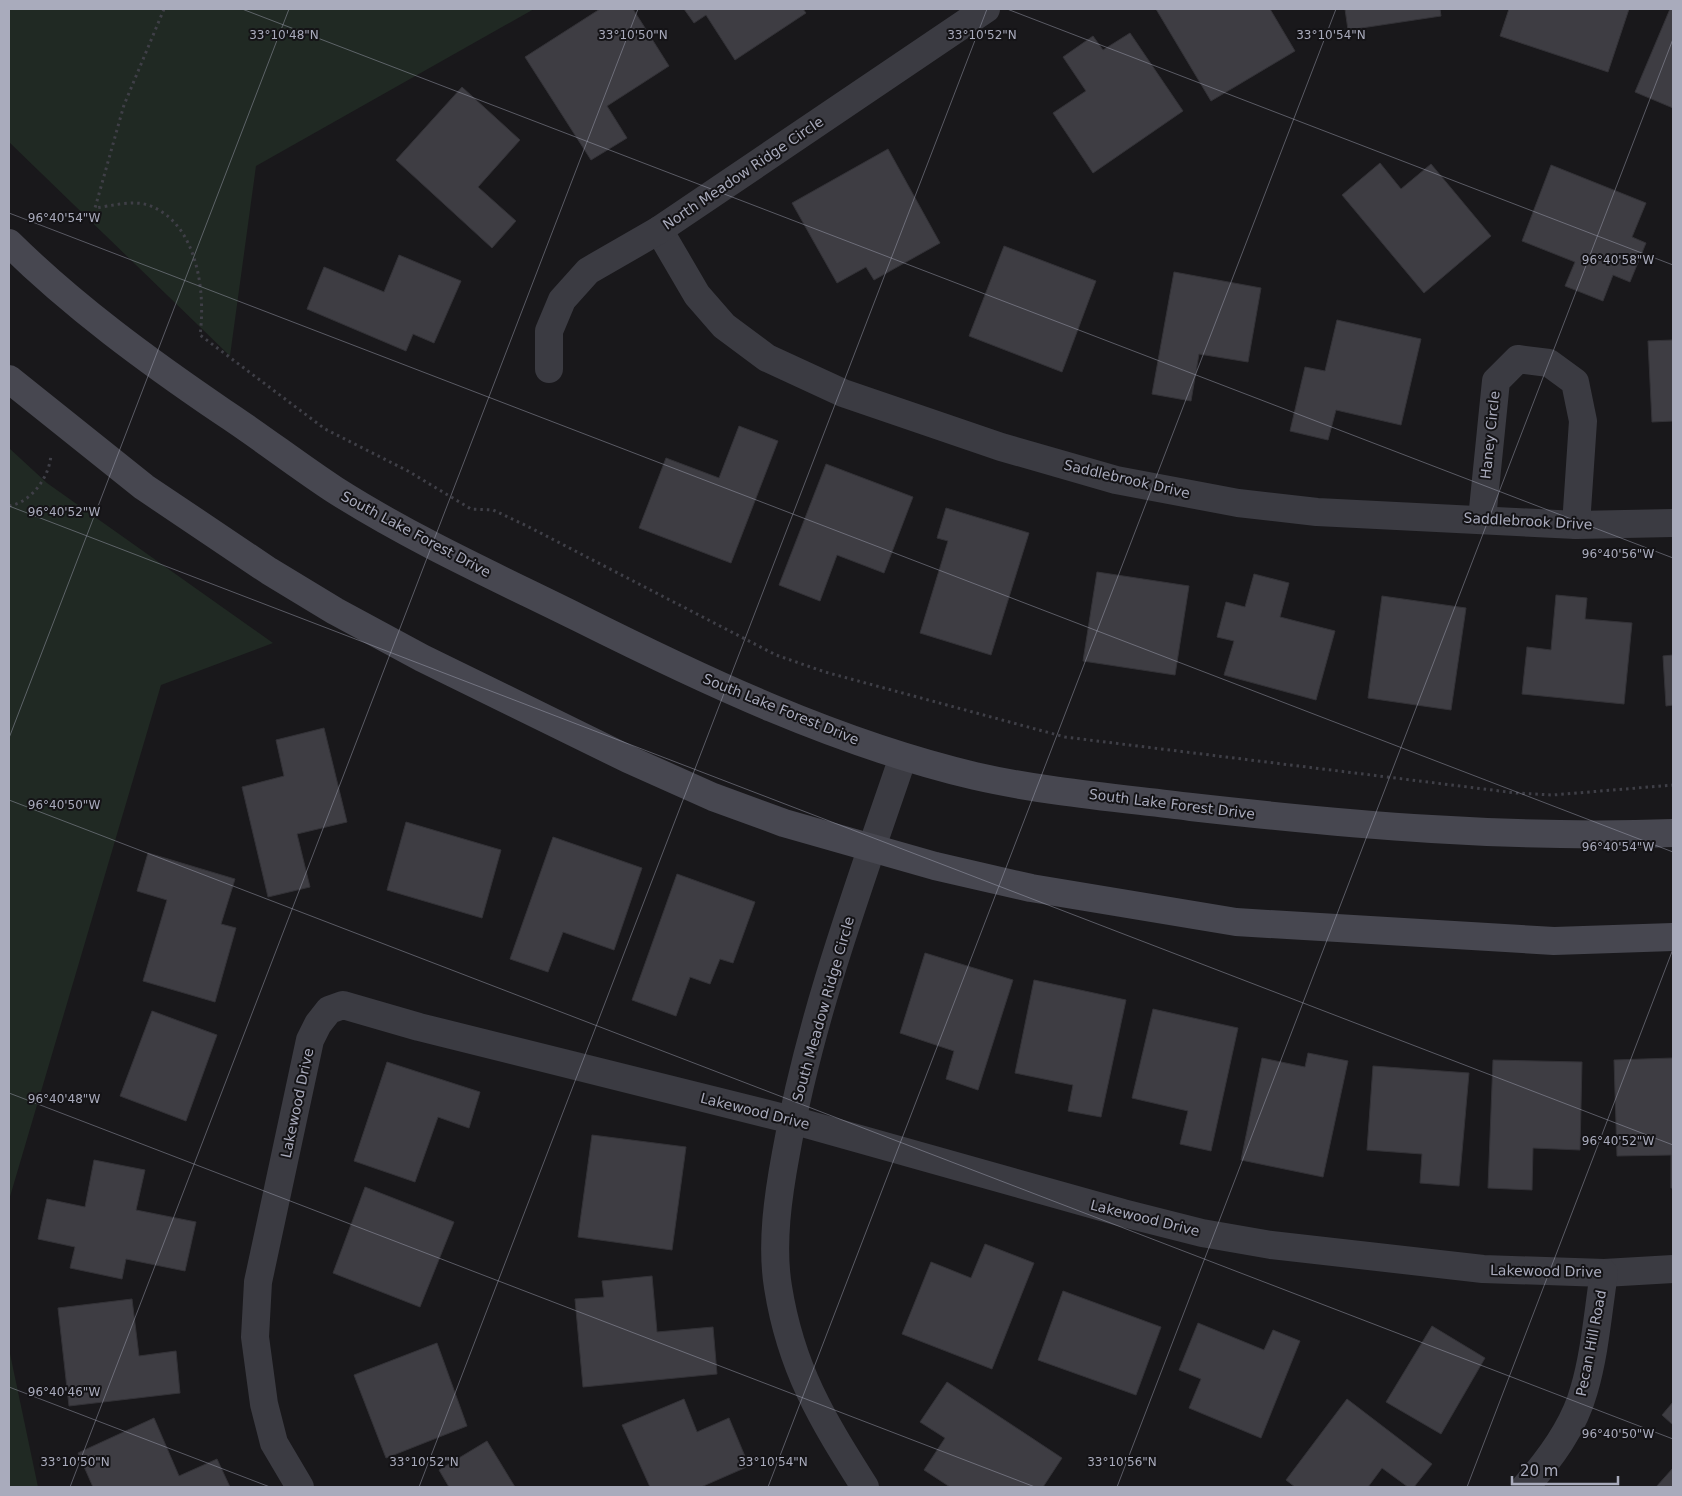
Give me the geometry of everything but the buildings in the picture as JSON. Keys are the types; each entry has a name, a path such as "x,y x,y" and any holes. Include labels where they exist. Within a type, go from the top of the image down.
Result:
{"main road":[{"name":"South Lake Forest Drive","path":"9,243 109,330 163,370 335,490 386,520 434,546 657,657 801,719 903,757 979,777 1075,793 1333,823 1498,833 1673,833"},
{"path":"9,379 144,487 269,572 335,612 456,675 628,760 712,797 784,823 872,849 1031,888 1236,922 1554,941 1673,937"}],"street":[{"name":"North Meadow Ridge Circle","path":"549,369 549,331 562,300 588,271 659,230 986,9"},
{"name":"Saddlebrook Drive","path":"659,230 697,295 724,326 767,358 843,393 1001,448 1125,481 1238,503 1317,512 1576,525 1673,523"},
{"name":"Haney Circle","path":"1482,519 1496,381 1518,359 1549,363 1575,382 1583,421 1576,525"},
{"name":"South Meadow Ridge Circle","path":"866,1487 823,1421 803,1379 784,1320 778,1285 776,1244 779,1192 792,1120 810,1043 903,757"},
{"name":"Lakewood Drive","path":"300,1487 274,1442 264,1404 255,1337 258,1282 310,1040 318,1024 329,1010 343,1005 419,1027 792,1120 1123,1213 1202,1233 1271,1245 1483,1269 1604,1273 1673,1269"},
{"name":"Pecan Hill Road","path":"1525,1487 1543,1467 1568,1430 1584,1390 1604,1273"}],"path":[{"path":"164,9 124,105 95,208 147,205 165,214 183,235 196,266 202,287 203,312 200,335 325,429 408,471 471,509 493,510 527,526 776,655 825,672 1065,737 1516,793 1553,795 1673,785"},
{"path":"9,506 30,496 39,486 51,463 52,449"}],"shaded area":[{"path":"9,9 534,9 256,166 230,356 9,142"},
{"path":"9,448 47,483 273,643 161,685 9,1200"},
{"path":"9,1349 38,1487 9,1487"}]}
